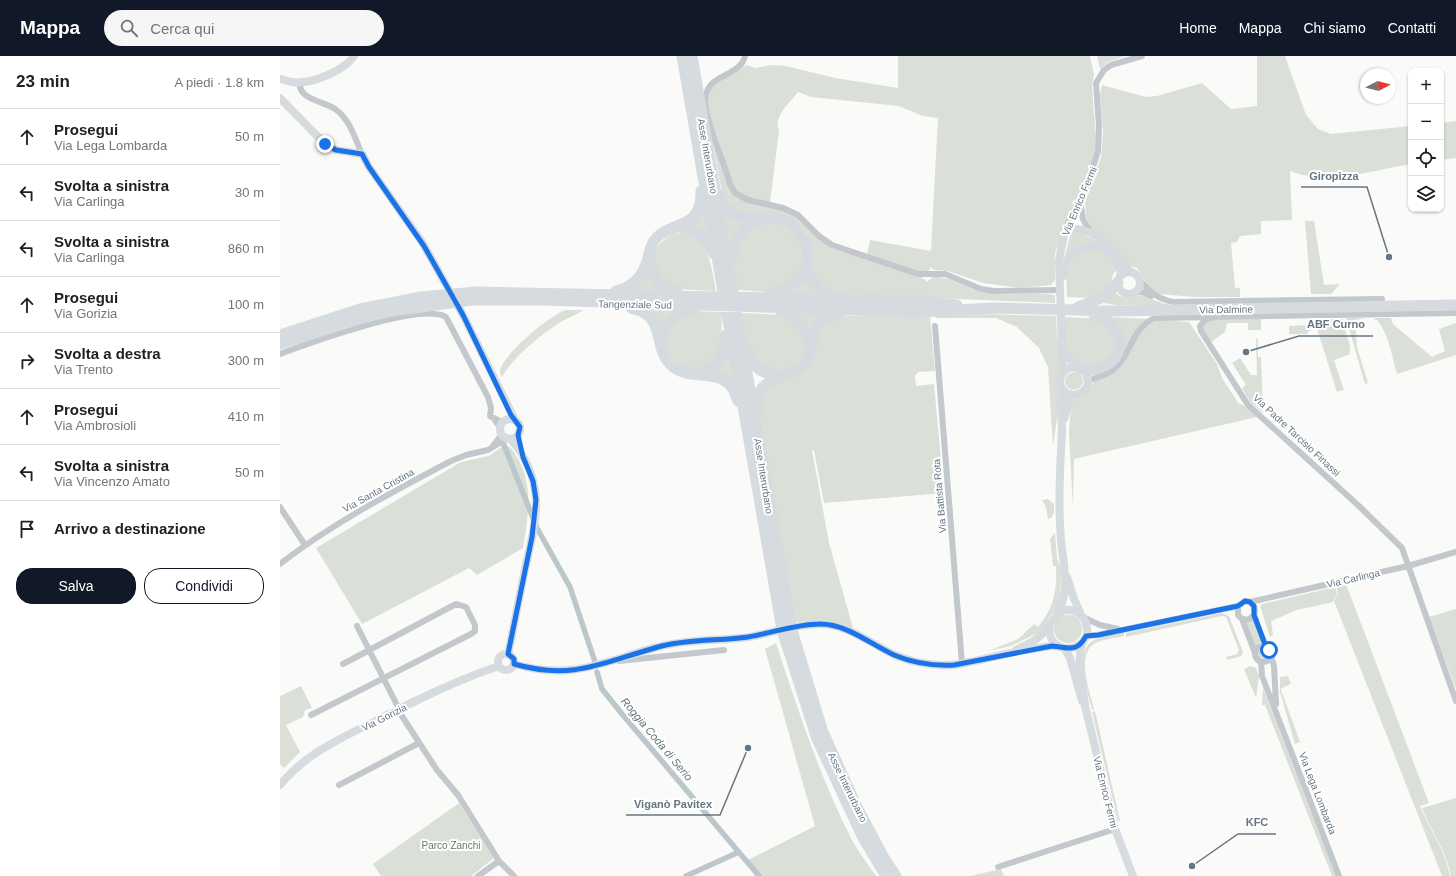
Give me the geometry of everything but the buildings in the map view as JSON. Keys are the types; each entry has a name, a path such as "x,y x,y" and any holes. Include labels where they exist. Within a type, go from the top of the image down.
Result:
{"highway":[{"name":"Asse Interurbano","path":"682,56 728,266 742,346 749,415 780,622 804,702 837,784 863,838 886,876"},
{"name":"Asse Interurbano","path":"692,56 717,260 726,313 749,415 791,627 811,699 822,732 857,806 884,858 896,876"},
{"path":"704,158 719,196 727,209 743,218 783,219 801,233 806,248 810,277 820,290 830,295 865,300"},
{"path":"608,299 626,289 642,274 654,240 670,229 680,227 692,218 699,206 704,158"},
{"path":"728,266 735,241 738,236 750,224 763,218"},
{"path":"680,227 695,232 705,241 717,260"},
{"path":"648,257 652,271 662,286 687,295"},
{"path":"742,302 789,288 801,276 807,264"},
{"path":"1068,310 1091,303 1106,296 1119,279"},
{"name":"Tangenziale Sud","path":"280,344 326,329 392,311 444,299 460,297 543,300 608,299 687,295 742,302 852,311 917,312 995,308"},
{"name":"Tangenziale Sud","path":"280,335 360,309 421,297 444,299"},
{"path":"1382,299 1456,298"},
{"path":"608,299 648,314 656,323 663,354 674,368 685,373 711,375 722,379 733,389 749,415 758,411 757,400 759,394 768,384 780,376 791,373 800,367 806,359 815,330 821,321 831,315 852,311"},
{"name":"Tangenziale Sud","path":"608,299 714,306 742,302 902,300 995,308"},
{"path":"742,302 794,316 803,326 809,348"},
{"name":"Via Dalmine","path":"995,308 1068,310 1456,305"},
{"path":"661,342 666,327 673,317 693,309 714,306"},
{"path":"1068,310 1077,314 1162,317"},
{"path":"695,374 715,365 723,354 726,344 726,313"},
{"path":"1078,369 1098,370 1106,367 1112,362 1119,351 1119,342 1115,328 1105,319 1094,315"},
{"path":"280,348 326,329"},
{"path":"742,346 756,368 766,373 780,376"}],"street":[{"path":"280,79 291,82 322,78 334,73 346,65 354,56"},
{"path":"745,56 744,62 713,82 708,88 705,98 707,113 730,184 735,193 748,200 783,208 798,215 819,236 832,245 918,274 945,274 982,289 994,291 1059,290 1066,262 1074,252 1085,247 1098,247 1116,258 1122,292 1132,294 1142,292 1168,302 1382,299"},
{"name":"Via Enrico Fermi","path":"1083,617 1074,599 1066,571 1061,538 1060,462 1062,428 1060,409 1064,391 1060,384 1063,373 1063,351 1059,290 1059,261 1065,229 1080,201 1094,168 1098,151 1099,126 1096,83 1104,70 1111,65 1142,56"},
{"path":"302,81 300,87 303,93 334,108 344,117 369,167 424,246 463,315 507,405 520,427 518,435 523,457 535,491 534,515 532,537 508,654"},
{"path":"280,98 327,146 336,150 362,154"},
{"path":"1080,201 1083,219 1093,236"},
{"path":"1065,229 1080,229 1115,250 1130,272 1136,274 1150,292 1158,298"},
{"path":"1119,279 1130,272"},
{"path":"1132,294 1138,290 1140,280"},
{"path":"280,354 362,326 393,319 434,313 446,317 488,397 491,408 490,416 503,429 523,457"},
{"path":"1063,351 1078,369 1086,374 1088,382 1113,370 1142,326 1155,318 1456,313"},
{"name":"Via Padre Tarcisio Finassi","path":"1219,316 1206,319 1200,326 1202,333 1244,400 1402,548 1456,701"},
{"name":"Via Battista Rota","path":"934,326 962,664"},
{"path":"1063,373 1069,368 1078,369"},
{"name":"Via Enrico Fermi","path":"1062,428 1070,399 1082,392 1088,382"},
{"path":"1064,391 1075,395"},
{"path":"503,429 507,405"},
{"path":"503,429 515,420"},
{"path":"503,429 518,435"},
{"name":"Via Santa Cristina","path":"280,564 305,545 368,506 452,461 471,454 483,452 492,447 503,429"},
{"path":"280,507 305,545"},
{"name":"Via Carlinga","path":"594,667 663,646 768,634 806,625 827,624 843,628 907,660 941,666 962,664 1042,648 1074,648 1084,639 1119,630 1238,606 1245,601 1250,602 1408,566 1456,552"},
{"name":"Via Enrico Fermi","path":"1058,613 1064,599 1066,571"},
{"path":"1238,606 1238,615 1242,619 1247,620 1254,615 1255,609 1250,602"},
{"path":"311,715 471,634 475,630 475,625 466,607 456,604 343,664"},
{"name":"Via Carlinga","path":"1006,655 1040,636 1058,613 1071,610 1100,625 1119,630"},
{"name":"Via Lega Lombarda","path":"1254,615 1274,666 1274,698 1278,718"},
{"path":"1083,617 1086,623 1084,639"},
{"name":"Via Lega Lombarda","path":"1242,619 1256,658 1261,662 1262,676 1339,876"},
{"path":"1050,623 1050,636 1062,648"},
{"path":"357,626 398,710 437,770 458,795 499,861 514,876"},
{"name":"Via Enrico Fermi","path":"1084,639 1078,666 1085,706 1114,829 1133,876"},
{"path":"1255,653 1259,648 1266,647"},
{"name":"Via Carlinga","path":"1042,648 1054,650 1061,654 1072,666"},
{"name":"Via Enrico Fermi","path":"1062,648 1072,666 1079,696 1085,706"},
{"path":"616,661 724,650"},
{"path":"508,654 514,659 514,664"},
{"path":"499,666 500,657 508,654"},
{"path":"1261,662 1268,661 1271,656"},
{"name":"Via Gorizia","path":"280,785 304,760 326,746 465,677 499,666 507,670 514,664 558,672 594,667"},
{"path":"339,785 419,743"},
{"path":"998,867 1114,829"},
{"path":"478,876 499,861"}],"green space":[{"path":"898,56 1090,56 1094,74 1092,85 1096,140 1094,159 1088,178 1059,241 1055,254 1055,280 1051,285 1019,288 983,283 948,271 934,270 930,267 929,273 919,272 867,255 870,240 931,251 938,118 923,116 899,106 811,97 798,92 783,110 778,120 779,130 770,203 748,199 736,193 710,117 707,100 712,85 747,65 756,68 771,65 786,66 835,78 898,88"},
{"path":"1097,56 1125,56 1108,62 1100,69"},
{"path":"1257,56 1285,56 1306,115 1318,129 1331,134 1408,126 1408,165 1366,173 1335,177 1304,175 1290,171 1292,220 1261,221 1261,234 1240,236 1237,242 1231,243 1235,288 1240,288 1240,297 1195,297 1159,294 1149,287 1137,268 1128,265 1116,247 1093,231 1086,217 1085,203 1101,157 1103,132 1100,95 1102,85 1146,97 1157,96 1202,83 1231,109 1257,106"},
{"path":"1456,121 1456,158 1444,160 1444,123"},
{"path":"711,132 735,194 782,209 797,216 818,238 921,276 927,282 934,276 948,279 982,292 1055,295 1055,303 841,294 821,286 814,275 807,234 798,224 735,212 722,193"},
{"path":"703,200 710,245 685,226"},
{"path":"723,209 748,221 728,251"},
{"path":"1305,221 1314,221 1324,285 1340,284 1331,294 1311,294"},
{"path":"765,222 779,223 791,230 802,246 803,261 794,280 766,292 737,290 733,261 739,237"},
{"path":"675,232 695,240 702,246 710,261 716,291 674,289 656,273 652,264 654,252 666,238"},
{"path":"1071,232 1080,233 1102,243 1099,245 1094,244 1063,263"},
{"path":"1088,248 1105,251 1117,269 1113,274 1110,288 1091,298 1067,297 1066,271 1072,258"},
{"path":"647,268 652,279 666,292 628,291"},
{"path":"804,277 823,294 785,294"},
{"path":"1114,291 1124,297 1144,297 1169,305 1116,305 1104,303"},
{"path":"640,307 680,309 660,333"},
{"path":"566,310 584,310 559,323 543,334 520,354 502,377 500,371 509,355 539,327"},
{"path":"693,311 722,312 720,350 714,359 706,364 699,368 687,369 677,363 664,347 672,323"},
{"path":"794,312 828,313 812,332"},
{"path":"742,313 784,315 797,322 804,346 802,356 798,361 783,372 763,369 748,351"},
{"path":"979,314 1056,316 1062,368 1058,381 1061,391 1053,447 1048,367 1039,348 1017,327 996,318 936,318 936,316"},
{"path":"840,316 930,316 935,371 918,372 915,376 916,386 934,384 944,493 824,503 814,450 812,450 829,543 853,628 824,620 795,622 759,416 761,399 766,390 797,374 819,329"},
{"path":"1065,317 1102,319 1118,342 1107,364 1078,364 1065,349"},
{"path":"1107,317 1150,319 1118,362 1100,373 1090,376 1089,373 1121,353"},
{"path":"1346,318 1367,318 1355,320 1357,347 1368,383 1365,384"},
{"path":"1375,318 1391,318 1393,324 1432,357 1445,351 1439,329 1456,323 1456,355 1397,374 1387,339 1377,320 1374,320"},
{"path":"1261,319 1261,330 1248,330 1248,323 1227,323 1225,332 1211,342 1203,329 1205,323 1211,320"},
{"path":"1314,319 1342,319 1350,346 1350,354 1334,360 1344,390 1337,392"},
{"path":"1158,320 1189,322 1217,364 1222,378 1239,404 1243,405 1257,417 1074,459 1073,509 1069,432 1071,406 1073,401 1084,396 1094,382 1104,377 1141,330"},
{"path":"1311,325 1311,329 1307,334 1289,334 1289,326"},
{"path":"1256,339 1258,339 1258,357 1261,357 1263,413 1250,402 1242,388 1246,385 1232,363 1240,358 1251,375 1257,375"},
{"path":"729,345 737,390 713,370"},
{"path":"1074,372 1080,375 1083,381 1080,387 1074,390 1068,387 1065,381 1068,375"},
{"path":"503,446 510,447 518,459 527,483 528,509 523,548 477,575 469,568 362,624 316,548 461,462 489,456"},
{"path":"1048,499 1054,504 1054,513 1052,517 1048,519 1046,507 1042,500"},
{"path":"1055,533 1057,558 1061,568 1060,597 1057,608 1047,620 1042,631 1011,646 988,651 1018,639 1034,624 1038,627 1048,613 1053,599 1056,583 1056,566 1053,566 1050,539"},
{"path":"1346,584 1429,803 1420,806 1445,858 1450,876 1442,876 1334,601 1338,593 1336,587"},
{"path":"1335,587 1337,593 1333,602 1297,610 1271,621 1273,635 1270,637 1260,606 1262,604"},
{"path":"1456,609 1456,689 1429,617"},
{"path":"1222,613 1229,616 1243,652 1241,656 1228,660 1226,657 1237,654 1239,650 1226,617 1222,616 1126,637 1126,633"},
{"path":"1068,615 1074,616 1078,619 1081,623 1081,635 1078,639 1074,642 1068,643 1062,642 1058,639 1055,635 1054,629 1055,623 1058,619 1062,616"},
{"path":"1253,617 1262,641 1255,647 1245,620"},
{"path":"1124,632 1124,636 1101,641 1094,644 1089,649 1085,665 1087,684 1094,709 1092,710 1085,683 1083,663 1084,653 1094,640"},
{"path":"776,643 801,718 840,816 852,840 876,876 761,876 748,860 815,826 765,649"},
{"path":"1261,649 1265,649 1269,655 1265,661 1261,661 1257,657 1257,653"},
{"path":"1250,666 1256,668 1259,676 1256,698 1244,669"},
{"path":"1288,676 1291,684 1282,688 1281,690 1300,742 1295,744 1280,692 1280,677"},
{"path":"301,686 312,708 305,710 303,717 286,725 300,752 284,768 280,764 280,696"},
{"path":"1263,688 1336,876 1332,876 1265,705 1262,705"},
{"path":"1095,711 1120,821 1118,821 1092,712"},
{"path":"1456,798 1456,876 1451,876 1446,858 1422,808"},
{"name":"Parco Zanchi","path":"459,803 494,858 471,876 381,876 373,864"},
{"path":"1001,869 1004,876 970,876"}],"waterway":[{"name":"Roggia Coda di Serio","path":"504,445 537,528 570,587 595,662"},
{"name":"Roggia Coda di Serio","path":"597,672 602,689 759,876"},
{"path":"686,876 739,852"}],"place":[{"name":"Giropizza","path":"1389,257"},
{"name":"ABF Curno","path":"1246,352"},
{"name":"Viganò Pavitex","path":"748,748"},
{"name":"KFC","path":"1192,866"}],"route":[{"path":"325,144 336,150 362,154 369,167 420,238 463,315 511,415 519,424 520,432 518,435 523,457 533,481 536,500 532,537 508,654 514,659 514,664 558,672 574,670 594,667 659,646 748,637 806,625 827,624 843,628 907,660 941,666 954,665 1052,646 1058,646 1065,649 1074,648 1082,642 1086,636 1098,635 1238,606 1245,601 1250,602 1254,606 1254,615 1266,647 1269,650"}]}
